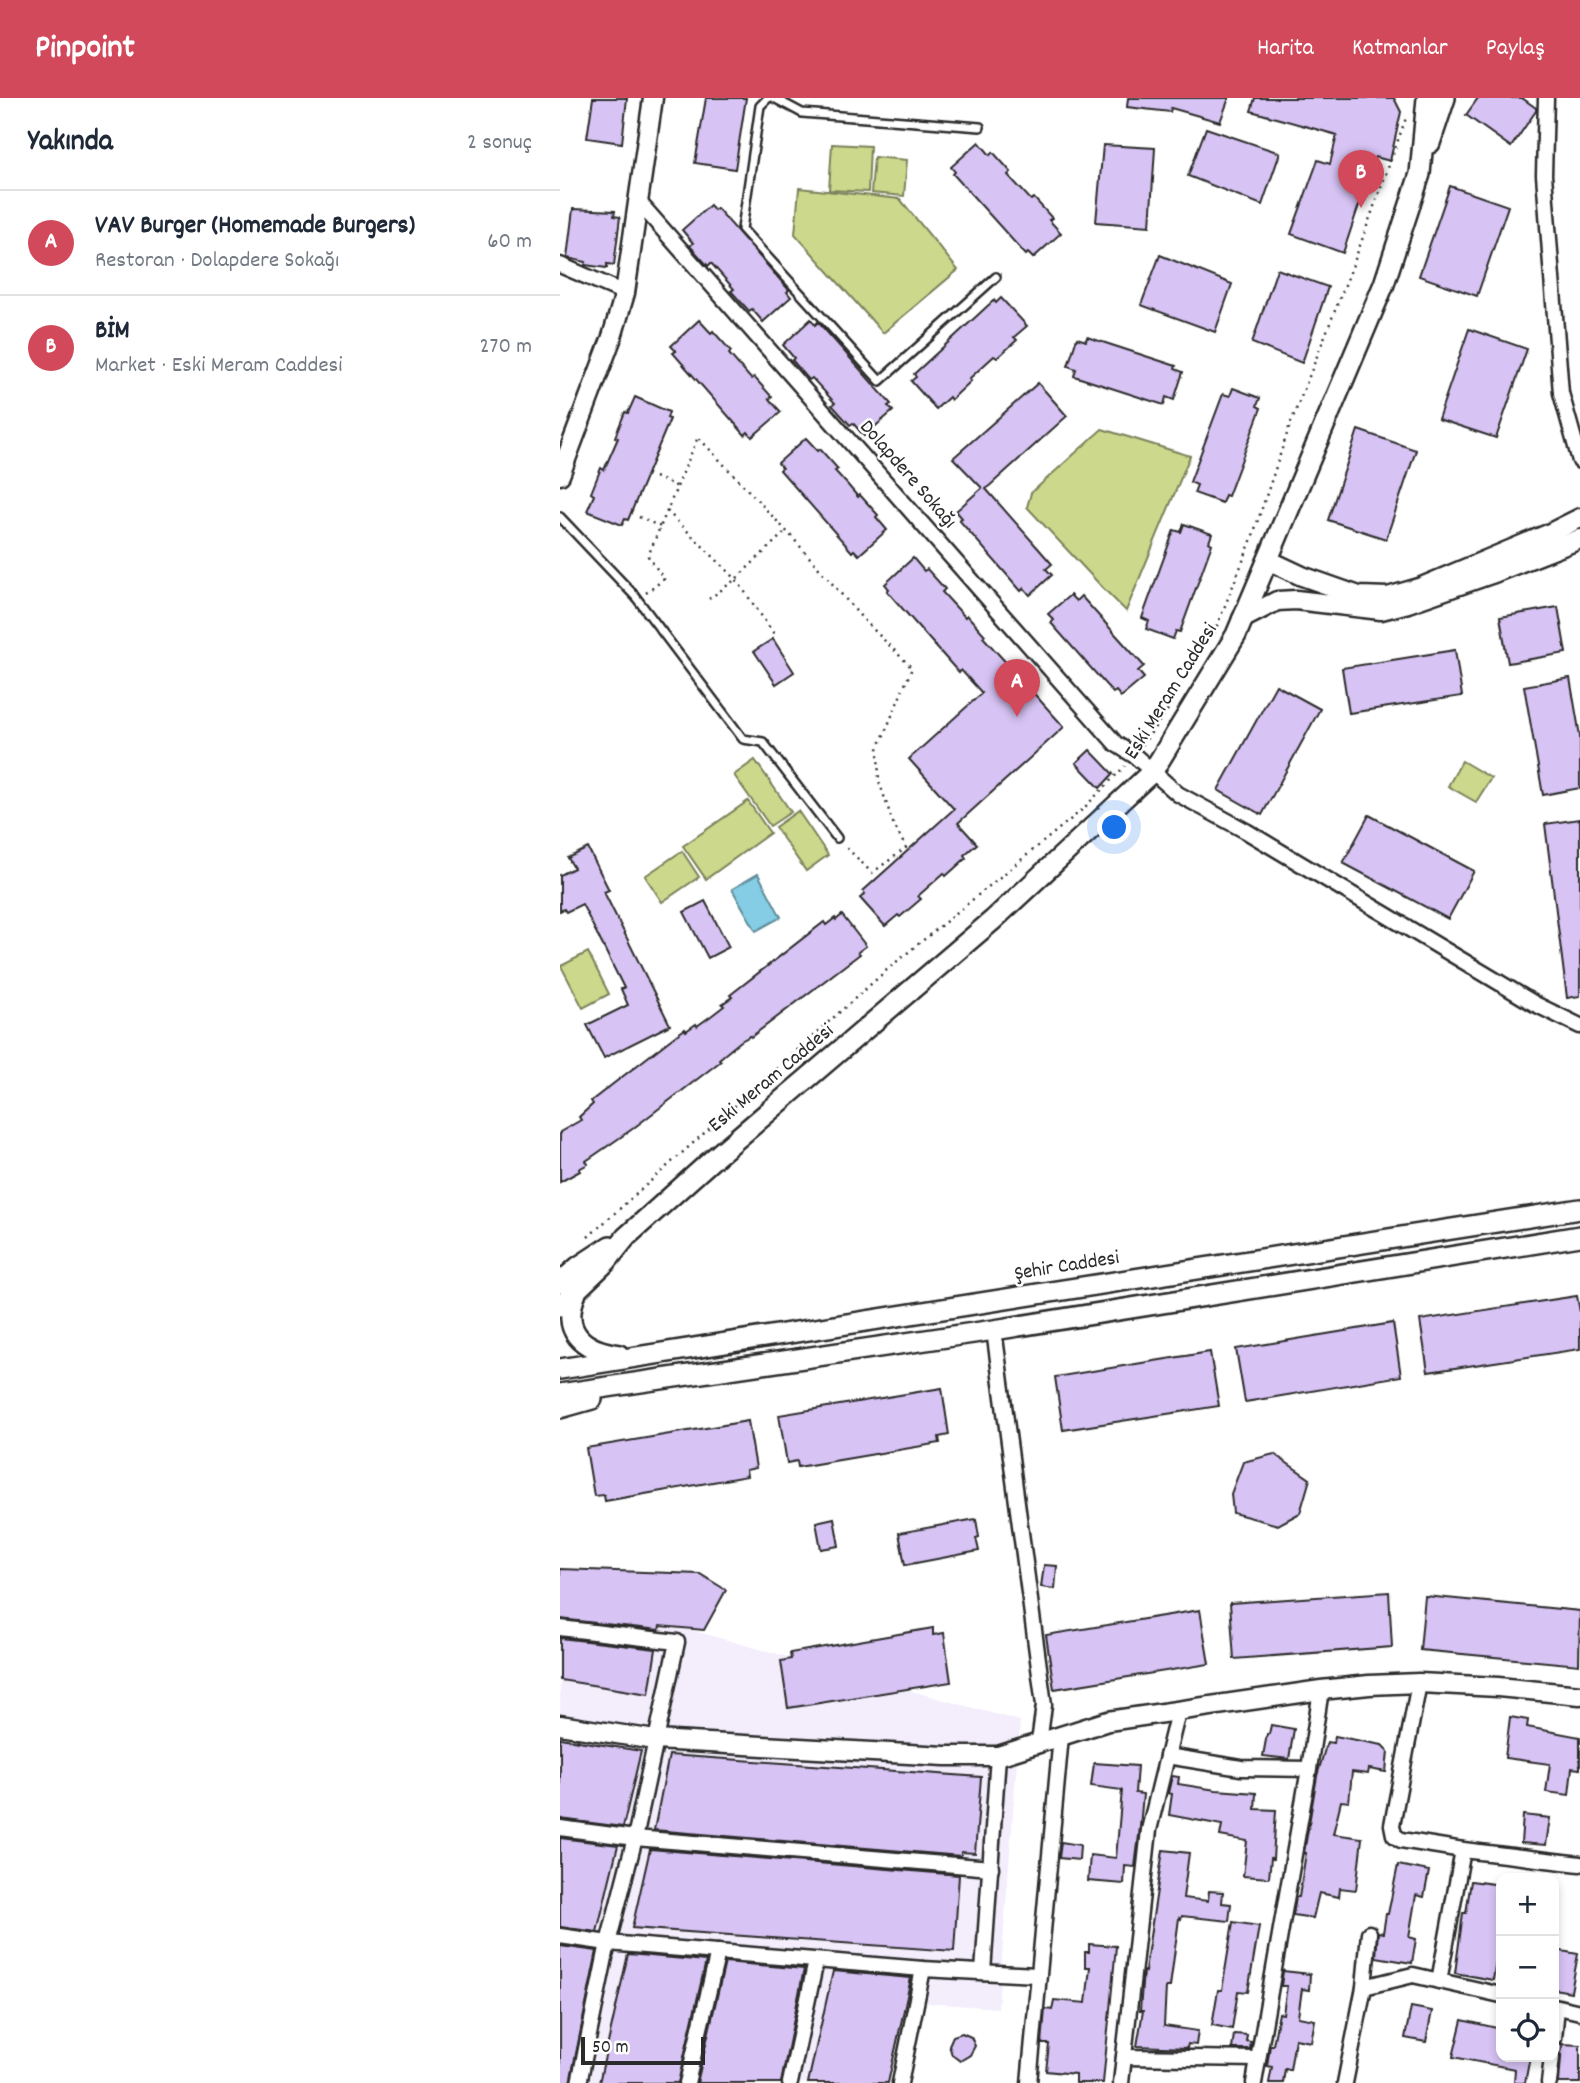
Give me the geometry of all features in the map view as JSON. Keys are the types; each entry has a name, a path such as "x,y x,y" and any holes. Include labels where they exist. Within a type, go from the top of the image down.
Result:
{"main road":[{"path":"1420,174 1446,98"},
{"name":"Eski Meram Caddesi","path":"560,1306 578,1267 626,1237 713,1159 993,920 1153,771 1236,635 1384,284 1420,174 1418,102"},
{"name":"Şehir Caddesi","path":"560,1369 1580,1209"},
{"path":"560,1394 994,1330 1580,1237"},
{"path":"569,1286 569,1321 574,1334 583,1345 597,1352 637,1358"},
{"path":"560,1408 633,1384"}],"street":[{"path":"560,475 565,450 612,337 625,293 653,98"},
{"path":"1546,98 1544,175 1561,393 1580,461"},
{"name":"Dolapdere Sokağı","path":"637,200 1116,744 1135,756 1178,794 1246,831 1535,1004 1580,1026"},
{"path":"560,265 625,293"},
{"path":"1268,559 1301,576 1359,596 1388,597 1419,588 1580,518"},
{"path":"1242,619 1277,601 1296,600 1381,610 1490,574 1580,538"},
{"path":"994,1330 1044,1705 1039,1743"},
{"path":"560,1628 677,1642 579,2083"},
{"path":"560,1725 655,1740 945,1756 998,1756 1108,1721 1368,1685 1419,1683 1580,1695"},
{"path":"1419,1683 1392,1825 1394,1835 1401,1840 1464,1850 1580,1864"},
{"path":"1254,2083 1321,1690"},
{"path":"1121,2083 1149,1830 1178,1712"},
{"path":"1029,2083 1061,1736"},
{"path":"983,1972 998,1756"},
{"path":"1167,1756 1241,1768 1309,1769"},
{"path":"560,1828 635,1838 991,1868"},
{"path":"1439,1981 1464,1850"},
{"path":"1345,2083 1364,1987 1369,1933"},
{"path":"560,1936 608,1943 816,1961 1037,1975"},
{"path":"687,2083 718,1952"},
{"path":"790,2083 816,1961"},
{"path":"900,2083 923,1969"},
{"path":"1364,1987 1413,1975 1496,1993"},
{"path":"1559,2007 1580,2012"},
{"path":"1124,2057 1258,2059"},
{"path":"1549,2083 1551,2062"}],"lane":[{"path":"768,98 760,106 742,229 880,381 996,277"},
{"path":"774,98 802,114 980,127"},
{"path":"560,517 638,599 743,739 763,742 837,838"}],"path":[{"path":"1210,644 1251,541 1290,425 1418,102"},
{"path":"638,599 664,579 648,556 698,437 786,531 861,617 912,668 878,749 879,781 893,823 906,848 872,873 837,838"},
{"path":"655,477 678,487"},
{"path":"667,511 736,579 774,634"},
{"path":"639,517 661,527"},
{"path":"709,600 736,579 786,531"},
{"path":"581,1243 889,968 1082,810 1135,756 1175,700"}],"shaded area":[{"path":"560,1594 1020,1721 998,2008 899,2001 882,2083 560,2083"}],"green space":[{"path":"832,144 870,146 868,192 829,190"},
{"path":"874,157 907,160 904,196 871,193"},
{"path":"799,188 900,199 958,270 883,333 795,234"},
{"path":"1102,429 1190,456 1126,611 1027,507 1031,493"},
{"path":"755,760 791,812 770,826 734,775"},
{"path":"1462,761 1491,778 1476,802 1448,786"},
{"path":"748,801 770,833 706,879 683,846"},
{"path":"798,811 828,855 806,871 775,827"},
{"path":"682,851 699,877 662,902 645,876"},
{"path":"588,952 609,994 583,1008 561,966"}],"water":[{"path":"758,874 781,917 756,931 732,889"}],"building":[{"path":"593,98 627,98 622,143 587,138"},
{"path":"706,98 746,98 735,169 695,163"},
{"path":"1128,98 1229,98 1220,122 1171,108 1170,112 1127,107"},
{"path":"1255,98 1394,98 1401,112 1390,161 1375,157 1343,253 1291,234 1318,160 1330,164 1337,135 1251,111"},
{"path":"1478,98 1522,98 1536,108 1536,111 1511,147 1466,115"},
{"path":"1206,128 1280,153 1262,205 1188,176"},
{"path":"979,142 990,155 993,152 1011,172 1008,175 1031,200 1034,198 1061,233 1033,258 1028,253 1026,255 953,174 955,172 951,167"},
{"path":"1103,145 1155,148 1150,226 1096,222"},
{"path":"1450,186 1508,206 1477,296 1419,276"},
{"path":"710,205 714,210 717,208 789,290 787,292 791,297 763,322 731,291 734,289 711,263 708,266 690,246 693,243 682,230"},
{"path":"573,209 615,211 614,216 620,217 614,265 607,264 607,268 585,265 586,262 567,258"},
{"path":"1160,255 1232,284 1215,332 1141,305"},
{"path":"1277,269 1328,287 1302,363 1252,343"},
{"path":"1001,298 1027,326 1014,337 1017,340 997,358 994,356 951,400 949,397 936,409 911,381 916,377 914,374 994,300 996,303"},
{"path":"811,319 815,325 818,322 891,404 888,406 893,411 864,436 832,405 835,403 812,378 809,380 783,345"},
{"path":"699,320 731,351 729,354 751,379 754,377 772,397 769,399 781,412 752,437 748,432 745,435 673,353 676,351 671,346"},
{"path":"1469,329 1527,349 1496,438 1438,419"},
{"path":"1087,337 1176,366 1175,369 1183,372 1174,400 1166,397 1164,405 1074,376 1076,369 1068,366 1077,338 1086,341"},
{"path":"1038,383 1067,416 986,489 1052,564 1046,569 1052,575 1030,595 1024,588 1021,591 959,520 962,518 956,511 982,488 953,458"},
{"path":"1233,388 1260,398 1257,406 1261,408 1228,496 1225,495 1222,503 1194,493 1197,485 1190,482 1223,394 1230,396"},
{"path":"635,397 669,412 667,418 670,419 628,520 625,519 622,525 587,511 601,468 604,470 618,438 615,437 625,412 628,413"},
{"path":"1358,430 1416,450 1386,539 1328,520"},
{"path":"806,438 838,469 835,471 878,515 876,517 887,530 859,555 854,550 852,552 780,470 782,468 778,463"},
{"path":"1184,524 1212,534 1209,542 1212,544 1180,632 1176,631 1173,639 1146,629 1149,621 1142,618 1174,530 1181,532"},
{"path":"913,558 945,589 942,592 965,617 967,615 985,635 983,637 1064,727 958,823 977,844 964,855 966,858 918,896 921,899 900,917 898,915 885,926 860,898 865,894 863,891 954,809 909,759 982,693 961,670 959,673 887,591 889,589 885,584"},
{"path":"1070,595 1076,601 1081,596 1144,666 1138,671 1144,678 1121,697 1116,691 1113,693 1051,623 1054,620 1048,614"},
{"path":"1558,607 1566,653 1508,663 1500,617"},
{"path":"773,639 794,672 776,684 754,651"},
{"path":"1455,650 1462,696 1349,713 1342,668"},
{"path":"1570,678 1580,736 1580,788 1543,795 1524,686"},
{"path":"1276,685 1320,709 1262,815 1218,790"},
{"path":"1090,750 1113,774 1100,788 1076,763"},
{"path":"1369,815 1474,871 1448,919 1343,863"},
{"path":"1580,819 1580,996 1567,998 1545,824"},
{"path":"588,848 609,890 604,892 670,1025 604,1058 587,1025 628,1005 621,989 624,988 582,904 566,912 564,909 560,911 560,875 574,868 568,858"},
{"path":"705,901 729,947 708,958 684,912"},
{"path":"842,915 866,946 858,952 860,954 751,1037 741,1041 719,1059 721,1061 631,1130 586,1161 588,1164 579,1169 580,1171 560,1182 560,1132 581,1120 579,1117 593,1104 591,1101 675,1036 711,1016 724,1006 722,1004 732,997 730,995 824,922 826,925"},
{"path":"1577,1296 1580,1349 1428,1372 1420,1320"},
{"path":"1393,1323 1401,1376 1245,1402 1236,1349"},
{"path":"1210,1352 1219,1406 1063,1430 1055,1377"},
{"path":"942,1388 949,1435 939,1437 940,1443 798,1467 797,1461 787,1463 779,1415"},
{"path":"748,1421 756,1468 746,1470 747,1476 605,1501 604,1495 594,1496 586,1448"},
{"path":"1274,1454 1310,1479 1300,1513 1278,1525 1233,1513 1231,1494 1243,1462"},
{"path":"834,1518 839,1546 821,1549 816,1522"},
{"path":"976,1519 979,1551 905,1565 899,1533"},
{"path":"1044,1565 1057,1566 1055,1589 1041,1587"},
{"path":"560,1569 700,1574 726,1590 704,1630 660,1626 659,1630 560,1619"},
{"path":"1389,1592 1392,1647 1234,1659 1230,1603"},
{"path":"1425,1596 1580,1611 1579,1665 1420,1650"},
{"path":"1200,1610 1209,1664 1054,1689 1046,1635"},
{"path":"933,1628 933,1635 944,1633 951,1682 788,1708 781,1661 791,1659 790,1653"},
{"path":"560,1638 656,1649 649,1694 560,1680"},
{"path":"1510,1717 1528,1720 1527,1727 1580,1737 1580,1769 1572,1768 1569,1795 1546,1792 1550,1764 1505,1758"},
{"path":"1271,1725 1294,1729 1289,1759 1263,1756"},
{"path":"1335,1736 1382,1745 1388,1751 1386,1772 1369,1769 1368,1774 1352,1772 1349,1802 1341,1801 1333,1834 1362,1838 1356,1890 1340,1888 1339,1897 1319,1893 1313,1918 1293,1915 1296,1897 1299,1897 1317,1776 1327,1742 1334,1743"},
{"path":"560,1738 641,1751 623,1827 560,1819"},
{"path":"669,1755 981,1777 975,1853 961,1852 961,1856 654,1830"},
{"path":"1094,1763 1137,1766 1135,1793 1143,1794 1140,1827 1135,1867 1125,1866 1124,1884 1088,1881 1090,1855 1116,1858 1122,1790 1091,1786"},
{"path":"1172,1776 1179,1777 1178,1784 1256,1793 1255,1809 1276,1810 1269,1878 1243,1876 1247,1841 1220,1836 1222,1825 1169,1815 1172,1794 1168,1793"},
{"path":"1523,1815 1550,1818 1546,1845 1521,1843"},
{"path":"560,1838 618,1845 597,1932 560,1927"},
{"path":"1061,1842 1080,1845 1079,1860 1059,1858"},
{"path":"650,1849 959,1875 954,1951 632,1928"},
{"path":"1163,1850 1189,1853 1183,1898 1208,1901 1209,1891 1223,1892 1222,1903 1231,1904 1229,1921 1182,1916 1179,1918 1170,1987 1166,1987 1164,2026 1198,2031 1196,2045 1188,2044 1187,2048 1137,2046 1143,2011 1140,2011 1143,1971 1145,1972"},
{"path":"1398,1865 1429,1871 1424,1897 1416,1895 1409,1937 1416,1939 1412,1963 1376,1957 1378,1932 1383,1933"},
{"path":"1471,1881 1496,1884 1496,1962 1493,1980 1455,1973 1463,1913 1466,1913"},
{"path":"1233,1922 1259,1926 1248,1992 1238,1991 1232,2029 1212,2025 1218,1990 1222,1990"},
{"path":"1089,1944 1116,1946 1103,2083 1075,2083 1075,2074 1046,2071 1049,2044 1042,2044 1045,2009 1052,2010 1054,2000 1086,2003 1090,1967 1085,1967 1085,1952 1089,1952"},
{"path":"560,1946 597,1951 570,2083 560,2083"},
{"path":"1559,1951 1578,1954 1571,1992 1559,1990"},
{"path":"628,1954 706,1961 678,2083 599,2083"},
{"path":"725,1962 804,1969 781,2083 697,2083"},
{"path":"833,1971 911,1978 888,2083 808,2083"},
{"path":"1283,1971 1310,1974 1309,1990 1302,1989 1298,2017 1315,2020 1311,2042 1295,2039 1290,2070 1285,2069 1283,2083 1269,2083 1272,2067 1267,2066 1270,2045 1273,2045 1279,2013 1283,2014 1287,1986 1281,1986"},
{"path":"1411,2007 1432,2011 1426,2042 1405,2038"},
{"path":"1462,2020 1496,2028 1496,2062 1529,2062 1525,2083 1514,2083 1515,2069 1453,2057"},
{"path":"962,2033 971,2037 975,2046 970,2055 960,2061 952,2055 949,2045 953,2036"},
{"path":"1234,2034 1247,2035 1246,2041 1251,2042 1250,2049 1232,2049"},
{"path":"1562,2044 1580,2045 1580,2083 1559,2083"}],"place":[{"name":"BİM","path":"1361,208"},
{"name":"VAV Burger (Homemade Burgers)","path":"1017,717"}]}
